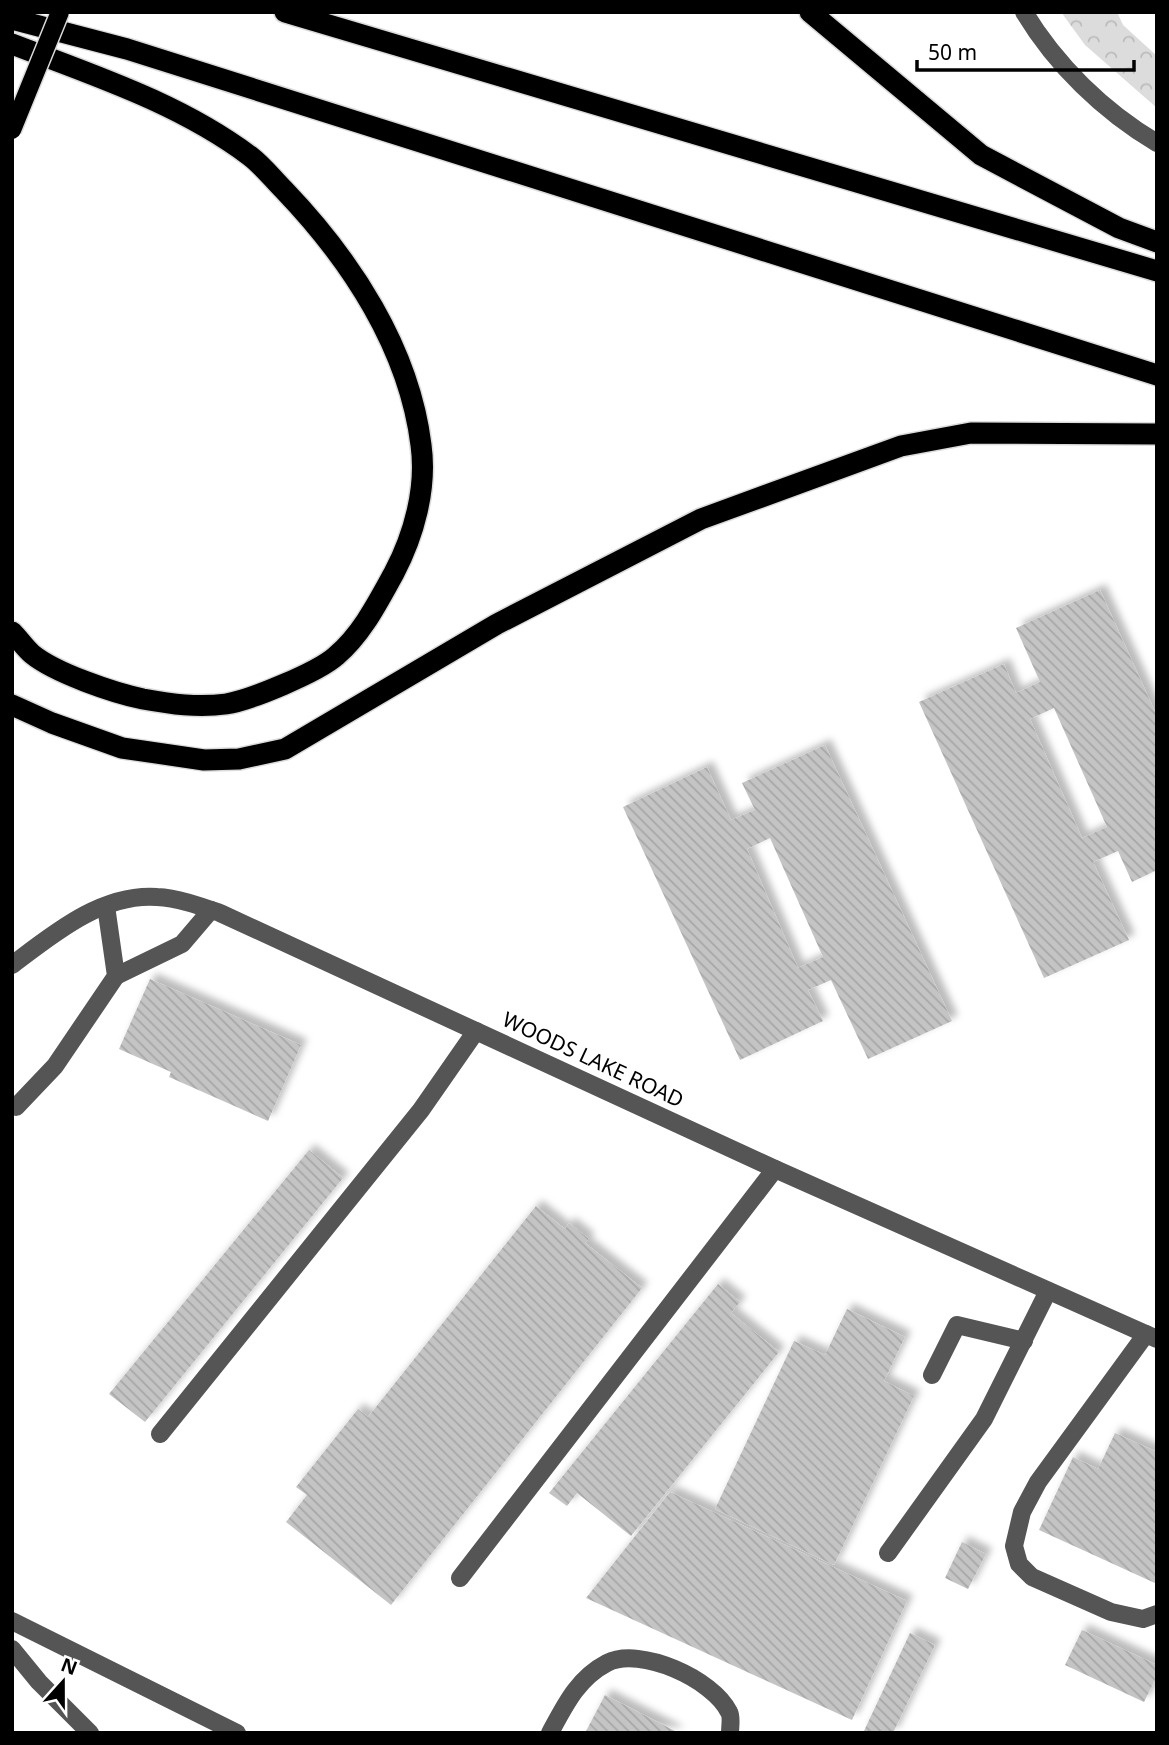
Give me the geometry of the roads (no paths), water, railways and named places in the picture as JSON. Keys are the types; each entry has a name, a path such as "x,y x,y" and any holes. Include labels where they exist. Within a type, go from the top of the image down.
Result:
{"highway":[{"path":"285,12 1157,271"},
{"path":"810,12 981,155 1119,228 1157,242"},
{"path":"12,19 127,49 1157,375"},
{"path":"12,44 150,97 206,126 254,159 327,240 374,311 411,394 422,448 417,517 403,555 386,587 358,633 334,658 292,681 229,704 182,706 118,694 81,679 33,655 12,632"},
{"path":"12,705 52,723 122,748 204,760 239,758 285,749 497,624 701,519 901,446 971,433 1157,434"}],"main road":[{"path":"12,130 60,12"}],"street":[{"path":"1024,12 1061,63 1098,101 1157,143"},
{"name":"WOODS LAKE ROAD","path":"12,965 56,932 106,906 156,897 211,910 775,1169 1151,1337"},
{"path":"106,906 116,976"},
{"path":"16,1107 55,1066 116,976 182,944 211,910"},
{"path":"160,1434 421,1110 476,1031"},
{"path":"460,1578 775,1169"},
{"path":"888,1553 985,1419 1048,1292"},
{"path":"932,1375 957,1325 1024,1341"},
{"path":"1151,1337 1038,1482 1022,1512 1014,1546 1019,1564 1032,1577 1111,1612 1143,1619 1157,1614"},
{"path":"12,1621 237,1733"},
{"path":"12,1649 39,1682 90,1733"},
{"path":"550,1733 569,1698 586,1677 609,1662 633,1657 677,1670 713,1689 730,1713 730,1733"}]}
